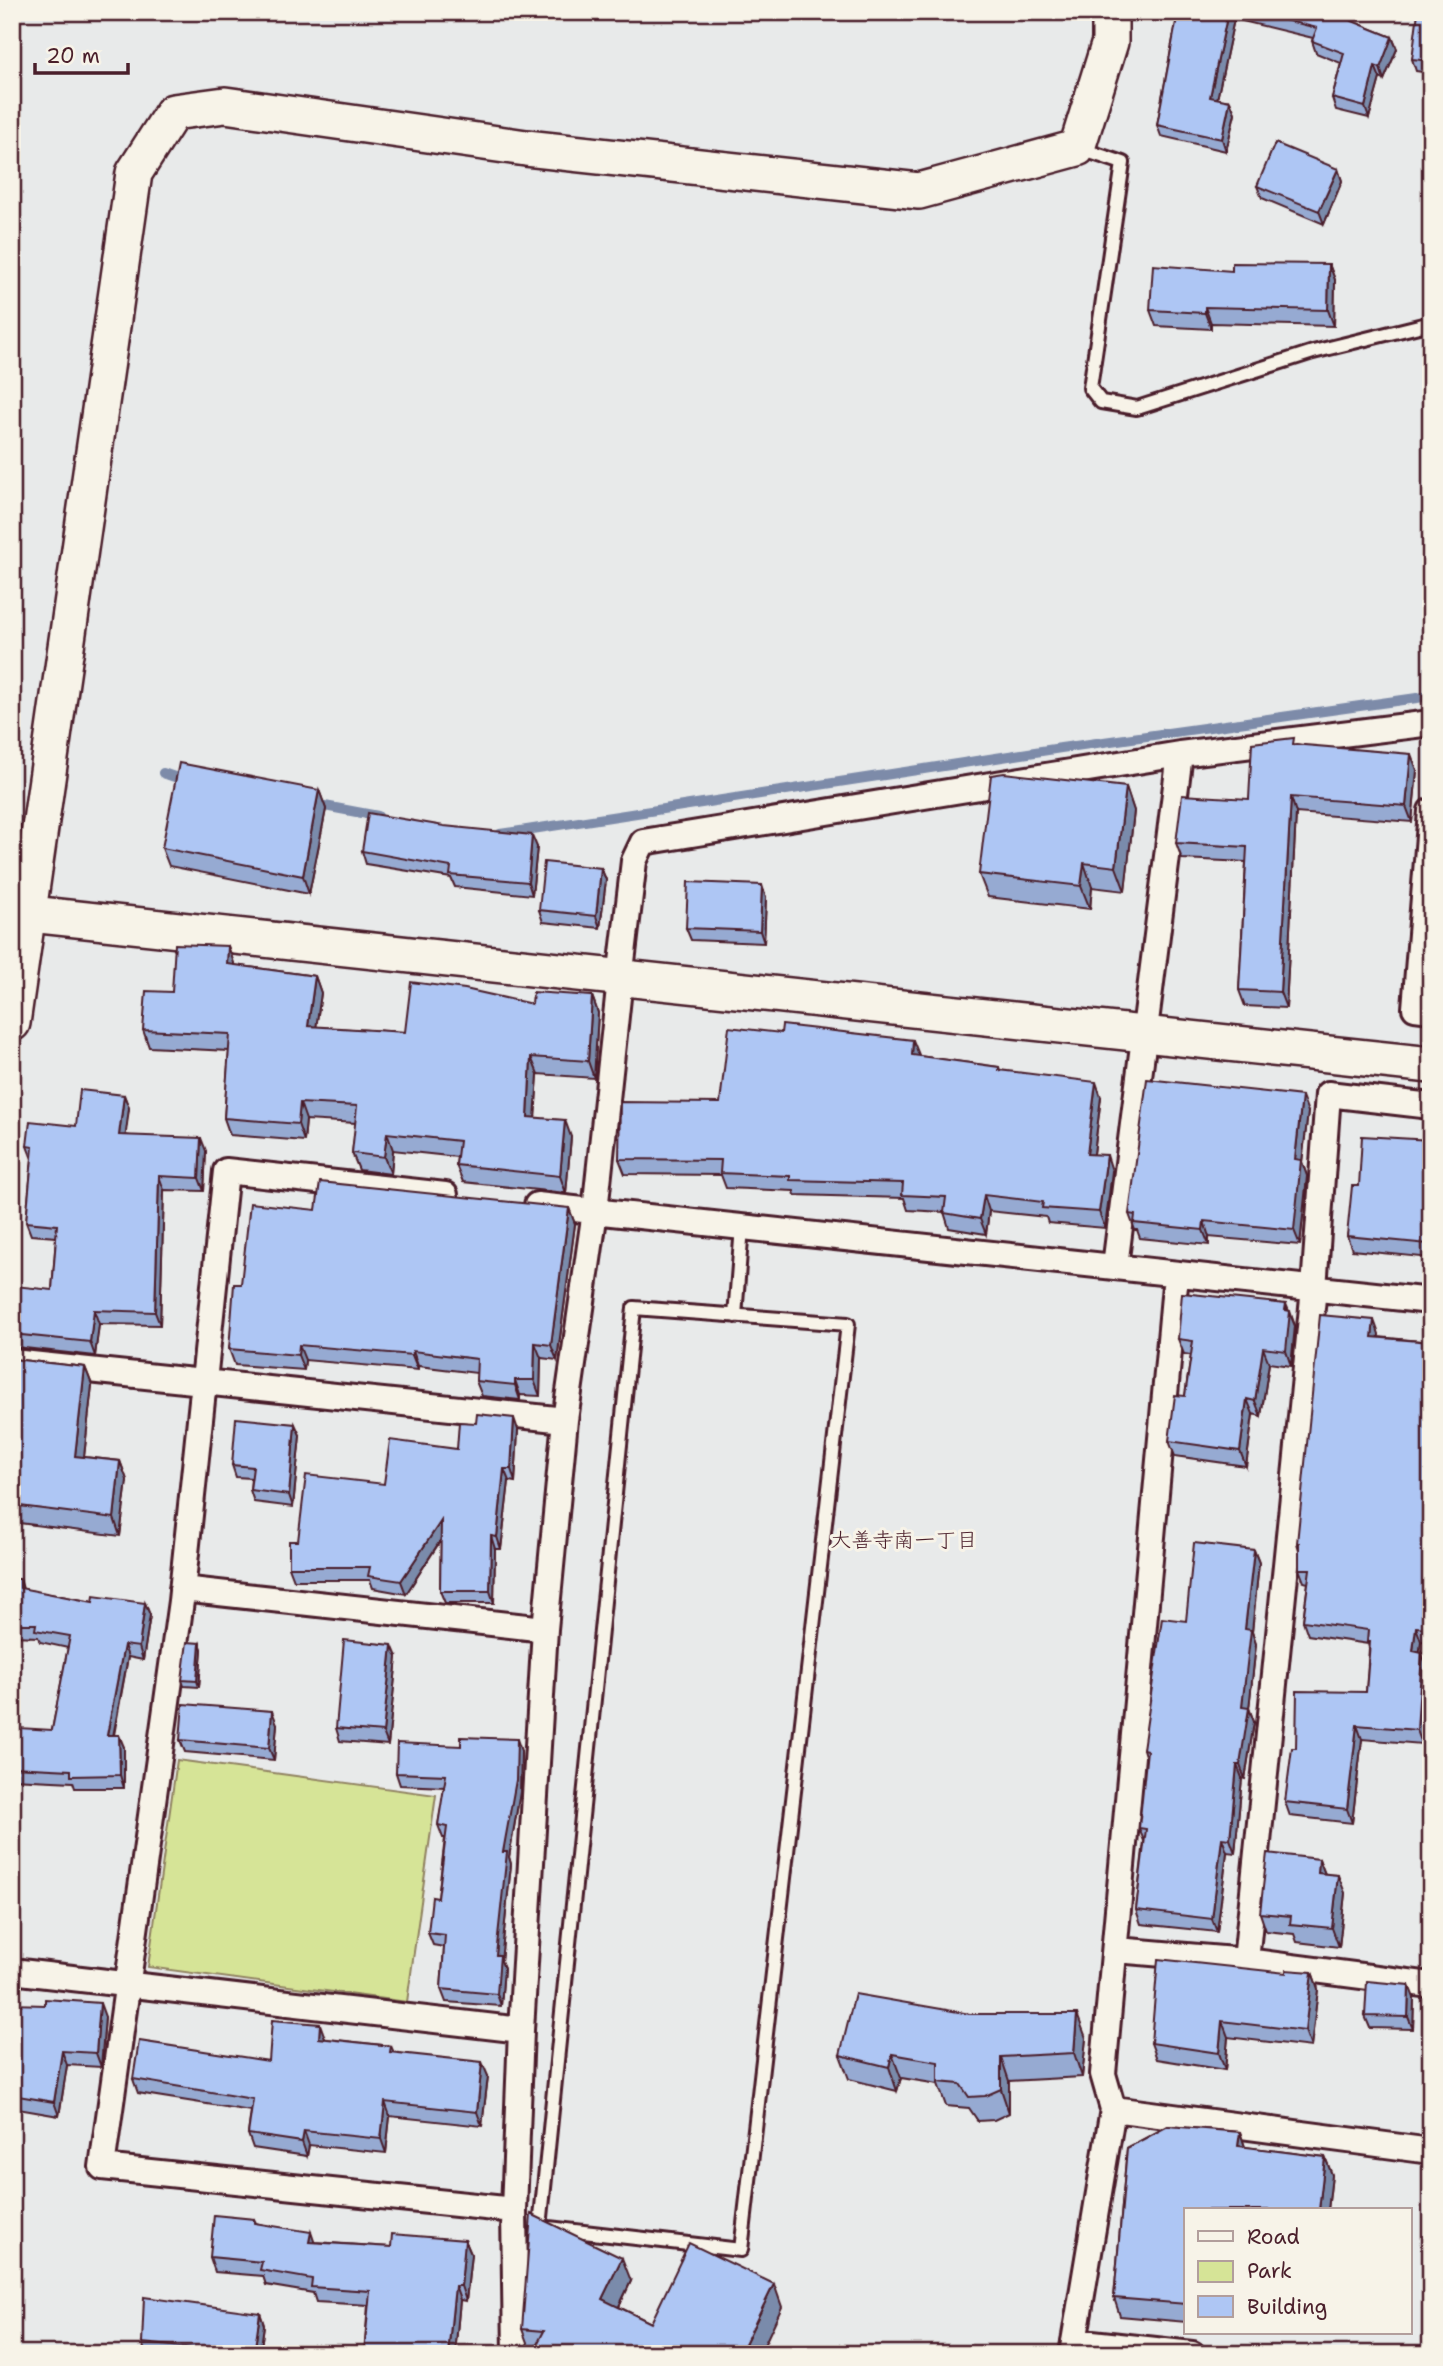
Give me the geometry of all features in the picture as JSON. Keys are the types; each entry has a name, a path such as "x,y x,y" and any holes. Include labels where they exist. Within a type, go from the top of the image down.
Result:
{"street":[{"path":"12,1023 19,913 134,173 173,112 225,104 526,148 919,191 1077,148 1110,42 1110,12"},
{"path":"516,2354 514,2210 520,2030 545,1629 565,1420 595,1211 634,861 643,842 1180,754 1431,723"},
{"path":"1115,1266 1180,754"},
{"path":"1431,814 1415,1008 1431,1010"},
{"path":"19,913 1431,1065"},
{"path":"1246,1961 1314,1288 1328,1094 1431,1106"},
{"path":"472,1198 226,1171 182,1589 102,2167 514,2210"},
{"path":"513,1202 1431,1301"},
{"path":"1176,1274 1103,2074 1113,2109 1073,2347 1192,2354"},
{"path":"12,1362 565,1420"},
{"path":"182,1589 545,1629"},
{"path":"1116,1950 1246,1961 1431,1985"},
{"path":"12,1970 520,2030"},
{"path":"1113,2109 1431,2151"}],"lane":[{"path":"1077,148 1123,163 1090,388 1101,402 1137,408 1313,352 1431,323"},
{"path":"735,1316 742,1227"},
{"path":"634,1308 735,1316 848,1324 741,2250 540,2227 634,1308"}],"green space":[{"path":"177,1760 436,1795 407,2002 148,1967"}],"building":[{"path":"1178,12 1228,12 1210,97 1230,101 1222,139 1157,125"},
{"path":"1252,12 1330,12 1392,37 1380,68 1375,66 1365,107 1332,98 1344,53 1312,41 1317,28"},
{"path":"1418,12 1431,12 1431,61 1412,59"},
{"path":"1275,143 1338,169 1319,211 1257,186"},
{"path":"1232,263 1329,264 1328,310 1205,307 1205,313 1150,310 1153,265 1232,271"},
{"path":"1294,738 1293,744 1411,754 1406,806 1291,797 1280,992 1239,990 1247,847 1176,843 1182,795 1249,799 1252,743"},
{"path":"179,763 319,790 303,876 162,848"},
{"path":"1004,773 1126,787 1116,867 1084,863 1081,886 979,874 991,775"},
{"path":"368,813 444,826 532,835 528,882 450,875 451,867 362,851"},
{"path":"544,862 601,868 596,916 539,910"},
{"path":"688,882 762,885 760,931 686,928"},
{"path":"175,944 228,946 227,964 315,976 308,1026 405,1032 411,982 465,989 532,1004 533,992 592,996 588,1061 531,1057 528,1117 565,1120 560,1176 456,1165 459,1141 387,1133 384,1157 352,1153 357,1106 300,1103 298,1124 224,1118 230,1034 143,1030 146,991 172,992"},
{"path":"782,1025 913,1040 912,1055 999,1067 999,1070 1096,1082 1087,1154 1107,1155 1099,1212 1042,1208 1043,1202 984,1195 980,1219 944,1213 946,1197 902,1195 903,1183 790,1180 790,1176 720,1173 721,1160 619,1159 620,1102 720,1103 729,1027 781,1033"},
{"path":"1147,1079 1302,1096 1295,1159 1301,1160 1294,1230 1204,1221 1203,1230 1134,1223 1135,1215 1129,1214"},
{"path":"80,1090 124,1095 119,1135 201,1138 199,1178 159,1176 155,1312 94,1310 90,1342 12,1334 15,1286 52,1290 57,1225 26,1222 33,1147 27,1146 30,1121 76,1126"},
{"path":"1362,1136 1431,1140 1431,1219 1428,1244 1347,1236 1352,1186 1359,1186"},
{"path":"320,1182 569,1208 551,1345 535,1343 534,1380 515,1380 515,1385 476,1381 477,1359 413,1351 412,1355 299,1345 298,1355 229,1349 234,1284 241,1284 250,1203 316,1210"},
{"path":"1182,1293 1286,1304 1285,1310 1290,1311 1286,1351 1263,1348 1255,1401 1247,1399 1240,1451 1169,1441 1175,1395 1185,1396 1193,1341 1178,1339"},
{"path":"1320,1315 1374,1320 1372,1337 1431,1342 1428,1411 1431,1411 1431,1439 1425,1513 1431,1513 1431,1611 1429,1628 1416,1627 1413,1651 1422,1653 1417,1730 1357,1725 1347,1809 1285,1802 1292,1748 1296,1748 1297,1691 1366,1692 1370,1642 1367,1642 1368,1630 1303,1621 1310,1569 1299,1569 1297,1543"},
{"path":"12,1359 85,1367 75,1456 120,1461 114,1518 12,1505"},
{"path":"477,1414 514,1418 511,1469 504,1469 497,1537 491,1536 490,1591 440,1591 441,1521 401,1581 368,1576 370,1567 289,1567 289,1541 298,1541 306,1475 384,1484 390,1440 457,1449 459,1422 476,1423"},
{"path":"236,1418 295,1424 289,1495 250,1490 253,1467 232,1465"},
{"path":"1194,1543 1254,1550 1245,1629 1251,1630 1242,1707 1249,1708 1240,1765 1237,1765 1230,1839 1222,1838 1212,1919 1136,1910 1146,1829 1139,1828 1147,1750 1143,1749 1162,1618 1186,1621"},
{"path":"12,1579 20,1579 20,1588 93,1602 94,1596 145,1603 139,1647 124,1645 107,1735 119,1735 120,1775 71,1776 71,1770 12,1767 12,1733 19,1734 19,1728 52,1730 70,1636 35,1630 36,1624 12,1624"},
{"path":"344,1640 392,1645 383,1732 336,1728"},
{"path":"187,1642 200,1643 197,1681 182,1680"},
{"path":"183,1704 272,1711 269,1748 180,1740"},
{"path":"461,1737 517,1739 516,1780 503,1852 507,1852 496,1955 500,1955 497,1994 441,1989 445,1935 428,1933 432,1897 438,1898 447,1827 438,1825 446,1775 396,1773 397,1743 461,1746"},
{"path":"1267,1853 1319,1859 1318,1873 1338,1875 1332,1928 1290,1924 1291,1916 1260,1913"},
{"path":"1158,1959 1286,1973 1286,1970 1312,1972 1305,2031 1222,2021 1219,2053 1151,2043"},
{"path":"1367,1981 1409,1985 1408,2017 1365,2016"},
{"path":"855,1994 970,2014 1077,2014 1074,2053 1001,2057 1001,2089 985,2096 969,2097 960,2084 938,2082 938,2062 892,2054 889,2067 840,2055"},
{"path":"45,1999 100,2003 96,2053 62,2051 54,2102 12,2095 12,2004 45,2005"},
{"path":"272,2020 320,2024 319,2038 391,2046 390,2052 482,2062 477,2112 385,2102 381,2139 304,2131 302,2142 248,2134 253,2099 133,2079 139,2041 269,2061"},
{"path":"1168,2126 1240,2132 1238,2146 1325,2157 1319,2208 1184,2208 1184,2304 1114,2298 1127,2148"},
{"path":"531,2214 622,2258 602,2299 651,2323 689,2243 774,2284 740,2354 532,2354 544,2331 522,2329"},
{"path":"214,2215 254,2219 254,2223 311,2232 309,2242 391,2247 392,2234 465,2240 461,2286 455,2286 448,2354 364,2354 370,2291 311,2287 312,2279 260,2270 262,2262 210,2257"},
{"path":"144,2297 260,2313 254,2354 142,2343"}],"waterway":[{"path":"500,834 1061,748 1431,696"},
{"path":"163,773 189,782"},
{"path":"314,804 378,816"}],"district":[{"name":"大善寺南一丁目","path":"904,1540"}]}
